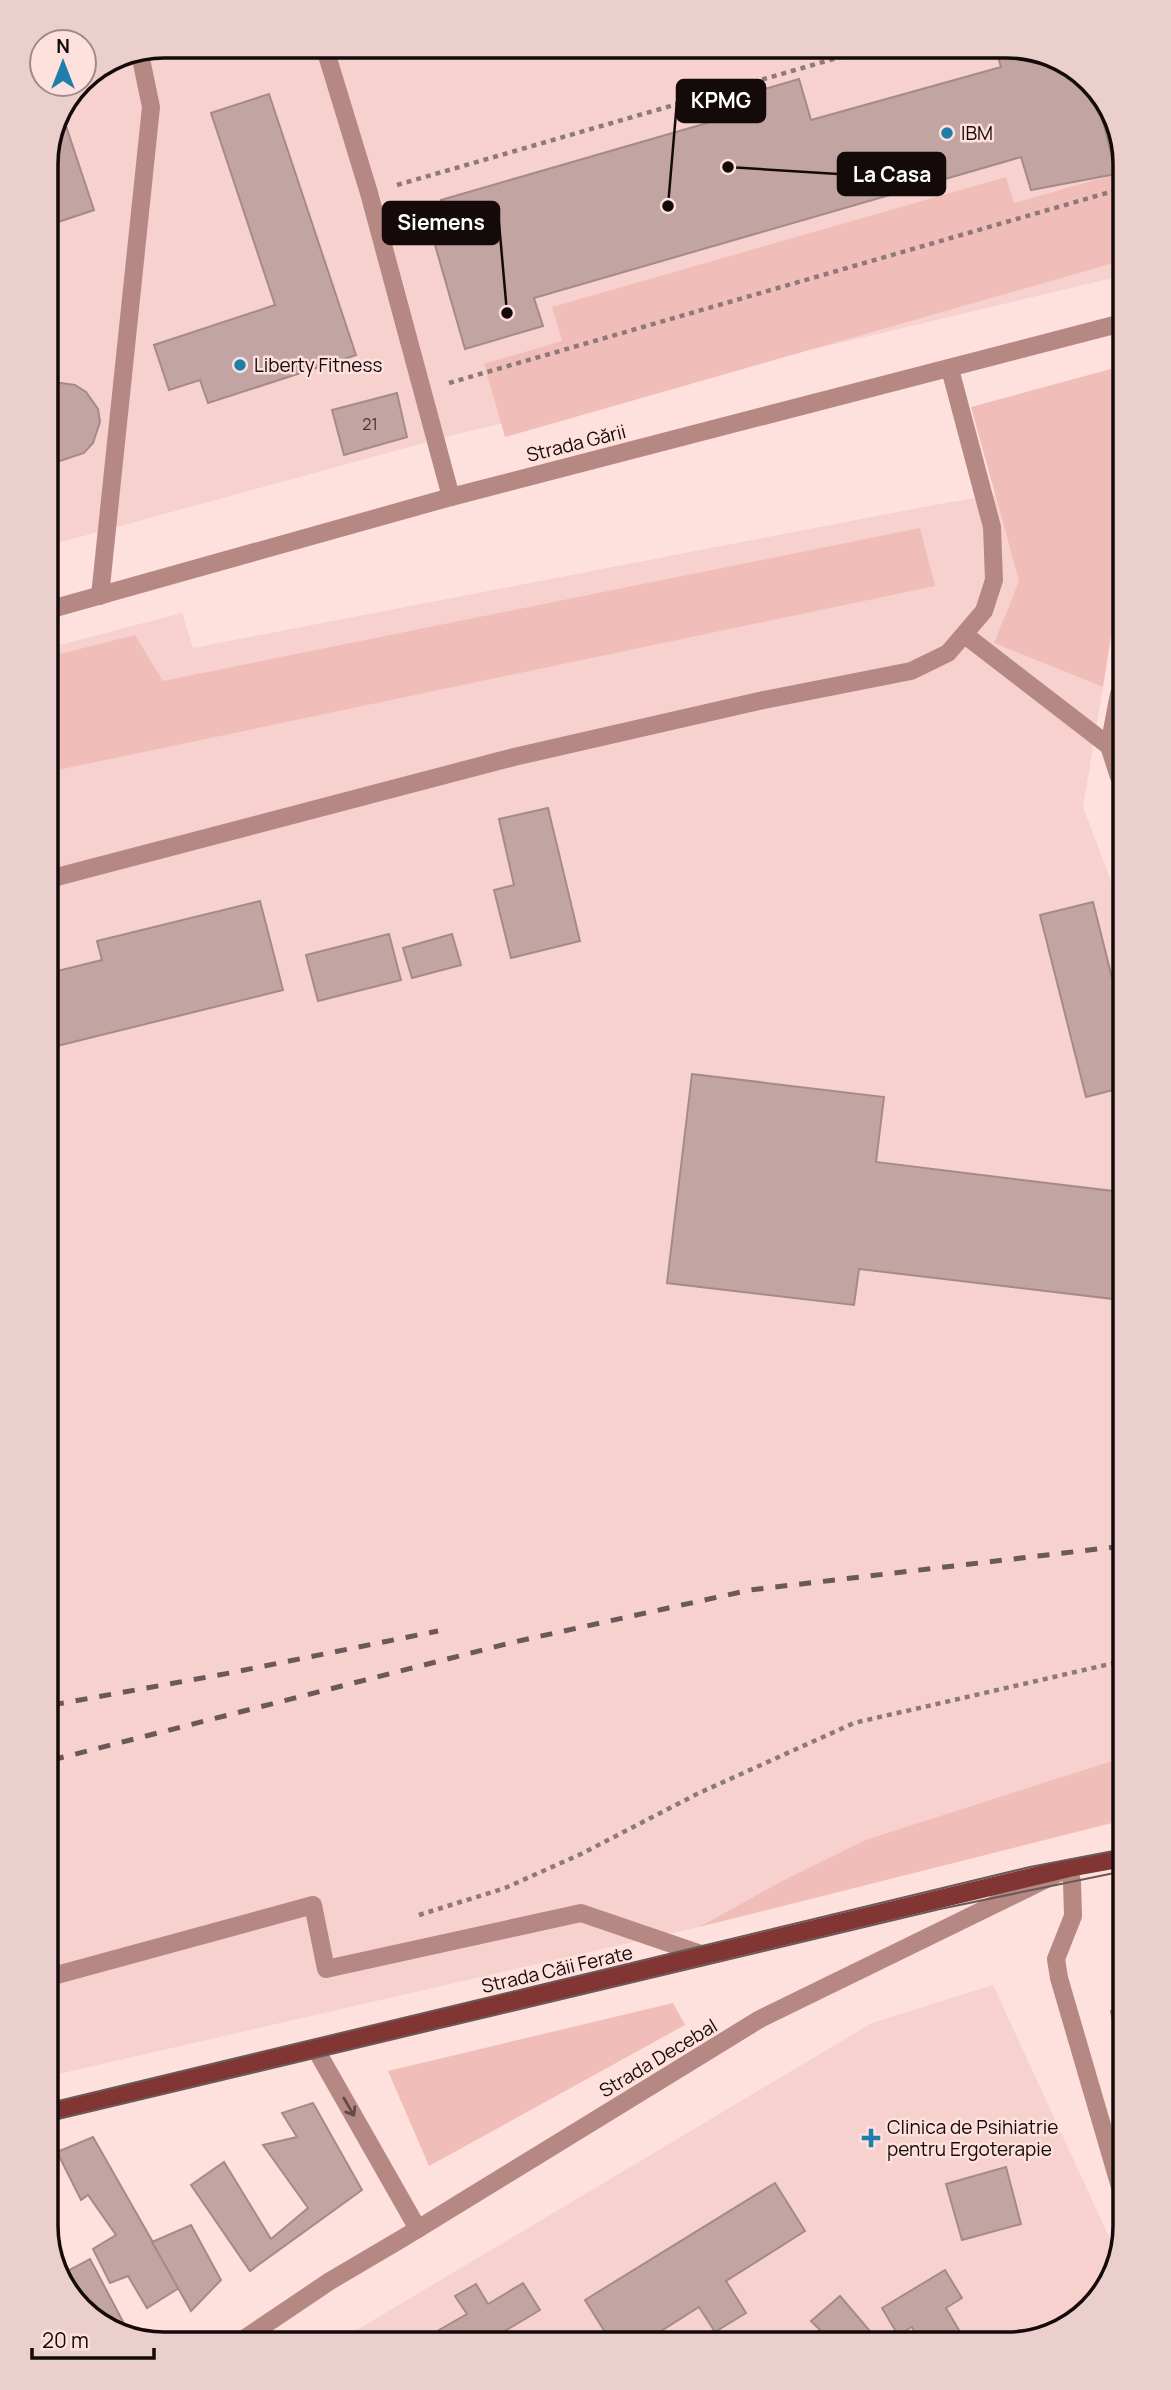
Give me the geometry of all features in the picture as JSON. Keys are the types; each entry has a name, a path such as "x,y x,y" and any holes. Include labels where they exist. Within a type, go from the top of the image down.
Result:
{"main road":[{"name":"Strada Decebal","path":"1069,1868 1113,1860"},
{"name":"Strada Căii Ferate","path":"58,2110 1069,1868"}],"street":[{"path":"328,58 369,193 451,498"},
{"path":"100,596 150,107 141,60"},
{"name":"Strada Gării","path":"58,607 451,498 1113,325"},
{"path":"58,877 514,757 772,698 911,671 948,653 984,611 994,580 992,527 950,369"},
{"path":"965,635 1109,746"},
{"path":"1113,725 1109,746 1113,758"},
{"path":"1069,1868 1073,1916 1056,1959 1059,1979 1113,2163"},
{"name":"Strada Decebal","path":"254,2332 330,2281 760,2019 1069,1868"},
{"path":"58,1975 313,1905 326,1969 581,1913 704,1955"},
{"path":"315,2048 418,2229"}],"path":[{"path":"369,193 837,58"},
{"path":"424,390 1113,191"},
{"path":"412,1917 505,1888 581,1854 698,1793 854,1723 1113,1663"}],"shaded area":[{"path":"163,58 1015,58 1042,63 1082,89 1105,123 1113,163 1113,278 457,434 58,543 58,156 61,136 80,99 98,98 98,81 129,63"},
{"path":"1113,175 1113,263 505,437 484,364 562,341 552,307 1006,177 1014,203"},
{"path":"1113,368 1113,624 1103,687 994,643 1019,581 971,407"},
{"path":"995,495 1019,581 994,643 1103,687 1083,807 1113,886 1113,1761 865,1840 780,1882 699,1927 58,2074 58,645 182,613 193,648"},
{"path":"920,528 935,586 58,770 58,654 135,635 163,681"},
{"path":"1113,1761 1113,1823 699,1927 780,1882 865,1840"},
{"name":"Clinica de Psihiatrie pentru Ergoterapie","path":"993,1985 1112,2242 1108,2261 1095,2285 1077,2306 1066,2314 1048,2324 1008,2332 353,2332 872,2023"},
{"path":"673,2003 685,2025 429,2166 388,2071"}],"building":[{"path":"998,58 1042,63 1082,89 1102,116 1113,161 1113,175 1031,190 1021,157 534,298 543,326 465,349 433,238 450,233 441,200 752,110 747,94 799,79 811,120 1001,67"},
{"path":"269,94 356,355 208,403 200,380 169,390 154,345 275,305 211,113"},
{"path":"66,125 94,210 58,222 58,156"},
{"path":"58,384 75,385 86,392 98,409 100,422 93,443 84,453 60,461 58,461"},
{"path":"397,393 407,437 344,455 332,410"},
{"path":"548,808 580,941 511,958 494,890 514,885 499,819"},
{"path":"260,901 283,990 58,1046 58,971 102,960 97,941"},
{"path":"1093,902 1113,982 1113,1090 1086,1097 1040,915"},
{"path":"389,934 401,980 318,1001 306,955"},
{"path":"452,934 461,965 412,978 403,948"},
{"path":"692,1074 884,1097 876,1162 1113,1191 1113,1299 859,1269 854,1305 667,1283"},
{"path":"313,2103 362,2190 250,2271 191,2185 224,2162 271,2239 308,2208 263,2145 297,2137 282,2113"},
{"path":"93,2137 179,2288 147,2308 128,2276 110,2283 93,2249 116,2235 88,2195 81,2200 58,2152"},
{"path":"1006,2167 1021,2224 962,2240 946,2184"},
{"path":"775,2183 805,2231 726,2281 746,2313 715,2332 699,2307 660,2332 605,2332 585,2300"},
{"path":"191,2225 221,2280 191,2311 152,2242"},
{"path":"90,2259 125,2325 94,2306 80,2291 68,2271"},
{"path":"945,2270 962,2298 946,2308 960,2332 915,2332 912,2327 903,2332 896,2332 882,2308"},
{"path":"523,2283 540,2310 503,2332 439,2330 467,2314 455,2296 476,2284 488,2304"},
{"path":"840,2296 871,2332 818,2332 820,2330 811,2321"}],"tram line":[{"path":"58,2101 1030,1867 1113,1851"},
{"path":"58,2119 940,1909 1113,1873"}],"railway":[{"path":"58,1758 514,1642 750,1590 1113,1547"},
{"path":"58,1704 438,1631"}],"place":[{"name":"IBM","path":"947,133"},
{"name":"La Casa","path":"728,167"},
{"name":"KPMG","path":"668,206"},
{"name":"Siemens","path":"507,313"},
{"name":"Liberty Fitness","path":"240,365"},
{"name":"Clinica de Psihiatrie pentru Ergoterapie","path":"871,2138"}]}
